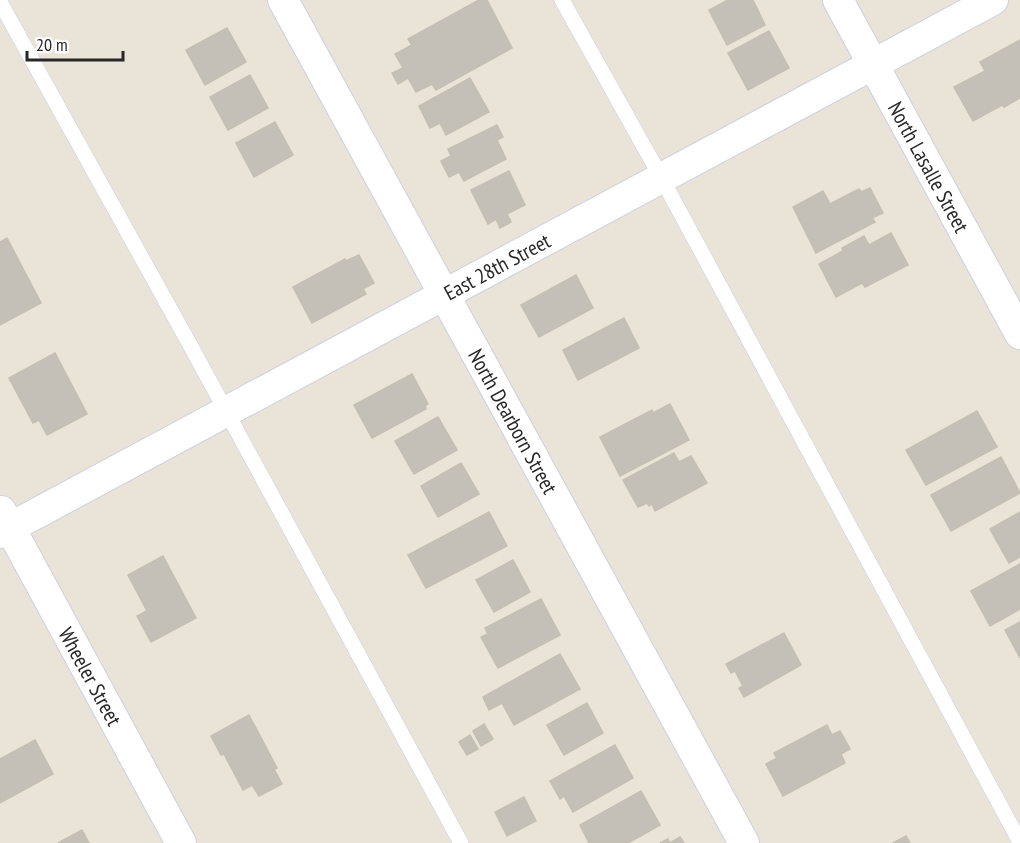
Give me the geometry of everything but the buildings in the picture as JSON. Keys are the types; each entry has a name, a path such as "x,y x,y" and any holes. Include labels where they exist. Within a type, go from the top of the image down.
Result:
{"street":[{"name":"North Dearborn Street","path":"283,0 744,843"},
{"name":"North Lasalle Street","path":"838,0 1020,334"},
{"name":"East 28th Street","path":"3,523 226,411 993,0"},
{"name":"Wheeler Street","path":"3,523 181,843"}],"lane":[{"path":"562,0 661,177 1020,842"},
{"path":"0,2 461,843"}]}
